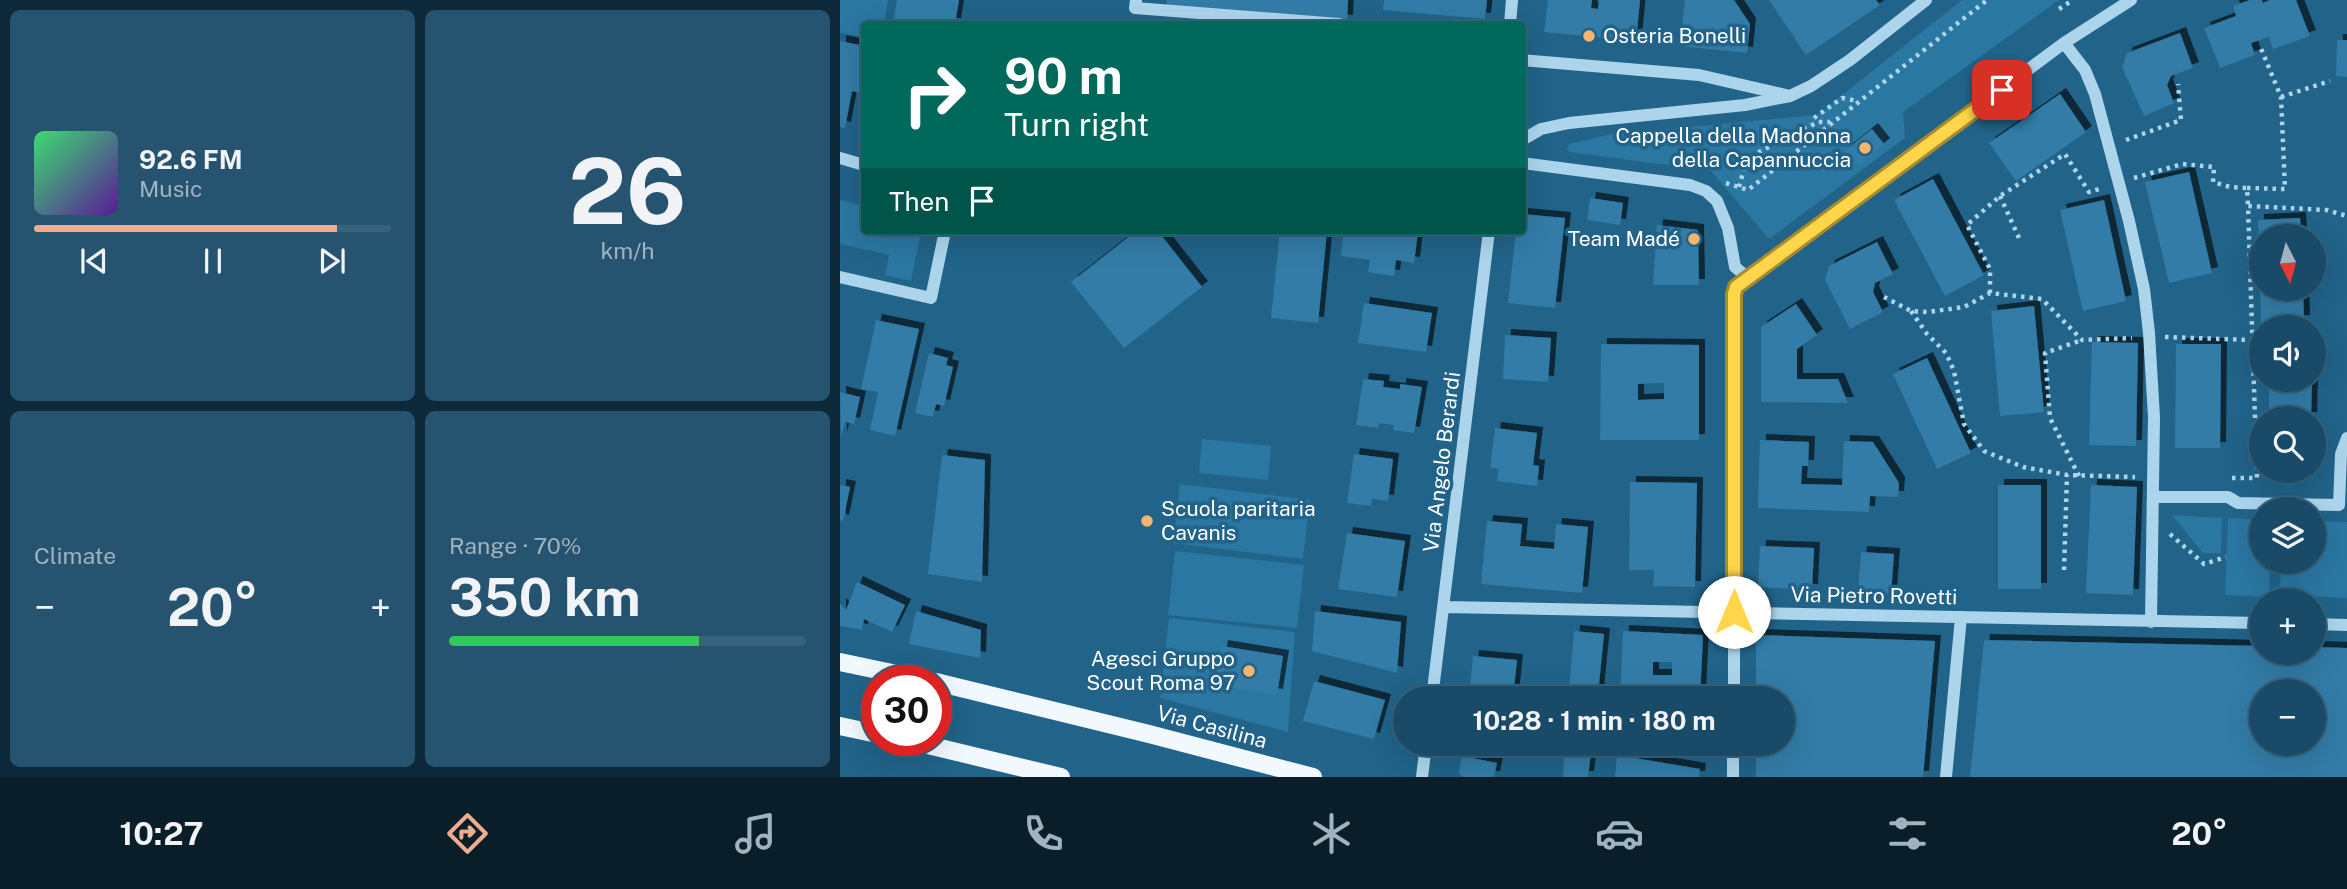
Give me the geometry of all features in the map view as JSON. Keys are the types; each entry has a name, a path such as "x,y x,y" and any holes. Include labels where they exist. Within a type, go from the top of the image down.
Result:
{"main road":[{"path":"840,662 861,666"},
{"name":"Via Casilina","path":"952,686 1313,777"},
{"path":"840,726 861,731"},
{"path":"952,751 1061,777"}],"street":[{"path":"1510,21 1513,0"},
{"path":"1526,138 1549,126 1569,122 1745,105 1790,96 1811,86 1850,60 1926,0"},
{"path":"1734,686 1736,287 2064,43 2131,0"},
{"path":"1136,4 1309,21"},
{"path":"2064,43 2089,78 2119,183 2140,271 2149,337 2154,417 2151,622"},
{"path":"1526,60 1699,75 1790,96"},
{"path":"840,158 861,164"},
{"path":"1526,164 1690,185 1706,191 1717,201 1723,212 1735,267 1748,278"},
{"path":"840,277 931,298 944,235"},
{"name":"Via Angelo Berardi","path":"1434,686 1489,235"},
{"path":"2154,497 2228,497 2238,503 2339,505 2341,454 2347,438"},
{"name":"Via Pietro Rovetti","path":"1444,607 2249,623"},
{"path":"1946,777 1961,617"},
{"path":"2326,624 2347,625"},
{"path":"1422,777 1425,756"},
{"path":"1733,756 1733,777"}],"path":[{"path":"1720,182 1748,190 1987,0"},
{"path":"2059,9 2073,0"},
{"path":"1990,293 1990,269 1967,225 2000,196 2065,154 2089,192 2182,164 2214,167 2213,182 2230,187 2285,189 2281,97 2260,46"},
{"path":"2281,97 2330,81"},
{"path":"2109,147 2181,120 2178,84"},
{"path":"1814,118 1842,98 1859,101"},
{"path":"1739,187 1748,158 1818,122 1832,122"},
{"path":"2247,188 2251,315"},
{"path":"2000,196 2019,238"},
{"path":"2248,206 2327,210 2347,216"},
{"path":"1884,297 1911,311 1928,312 1964,307 1990,293 2042,299 2082,340"},
{"path":"1911,311 1927,334 1946,353 1954,371 1964,424 1984,451 2023,467 2079,477 2154,477"},
{"path":"2079,477 2050,418 2045,354 2082,340 2149,337 2249,340"},
{"path":"2231,478 2256,478 2254,392"},
{"path":"2064,570 2067,475"},
{"path":"2154,520 2204,564 2226,557"}],"shaded area":[{"path":"840,0 888,0 884,21 861,21 861,36 840,33"},
{"path":"1962,0 2059,0 1903,112 1905,138 1769,239 1711,171 1569,152 1567,149 1569,144 1612,134 1817,115"},
{"path":"840,200 861,205 861,235 920,235 911,281 885,275 889,255 840,244"},
{"path":"1202,439 1271,446 1268,480 1199,473"},
{"path":"1180,484 1310,500 1303,559 1173,543"},
{"path":"2172,515 2222,518 2221,553 2203,553"},
{"path":"2228,518 2249,519 2249,574 2270,574 2269,588 2249,588 2249,596 2225,595"},
{"path":"2326,521 2347,522 2347,598 2326,597 2326,588 2280,588 2281,574 2326,574"},
{"path":"1175,551 1304,565 1297,628 1168,615"},
{"path":"1169,618 1295,632 1288,732 1160,698"}],"building":[{"path":"897,0 959,0 956,21 894,21"},
{"path":"1167,0 1348,0 1347,21 1166,6"},
{"path":"1384,0 1487,0 1485,19 1383,10"},
{"path":"1548,0 1592,0 1591,8 1598,9 1599,0 1640,0 1636,41 1544,32"},
{"path":"1685,0 1734,0 1750,24 1747,53 1680,46"},
{"path":"1769,0 1876,0 1880,5 1806,55"},
{"path":"2250,0 2262,0 2263,3 2270,0 2296,0 2310,36 2273,49 2269,37 2251,43 2255,55 2220,68 2204,28 2236,16 2233,6"},
{"path":"2180,33 2193,68 2171,76 2167,85 2174,103 2144,116 2122,67 2127,53"},
{"path":"2337,40 2347,40 2347,77 2336,76"},
{"path":"840,41 861,45 861,93 852,91 845,128 840,127"},
{"path":"2060,94 2086,132 2016,181 1989,143"},
{"name":"Cappella della Madonna della Capannuccia","path":"1872,129 1884,144 1858,166 1845,151"},
{"path":"2189,172 2212,273 2169,283 2145,182"},
{"path":"1933,179 1984,275 1945,296 1894,200"},
{"path":"1590,198 1623,203 1620,225 1587,220"},
{"path":"2104,200 2126,301 2083,311 2060,210"},
{"path":"1526,214 1565,218 1555,308 1508,303 1516,235 1526,235"},
{"path":"2300,218 2300,224 2258,224 2258,220"},
{"path":"1657,225 1698,230 1699,285 1653,285"},
{"path":"1131,235 1161,235 1202,287 1124,348 1071,282"},
{"path":"1280,235 1327,235 1318,323 1271,318"},
{"path":"1344,235 1418,235 1414,263 1396,260 1394,276 1368,272 1370,260 1341,256"},
{"path":"1877,242 1893,274 1875,283 1873,292 1883,312 1850,329 1825,280 1829,266"},
{"path":"2260,301 2303,301 2304,315 2261,315"},
{"path":"1364,303 1432,313 1426,352 1358,343"},
{"path":"1796,304 1817,335 1797,349 1797,379 1838,379 1848,403 1761,402 1761,327"},
{"path":"2034,306 2044,412 2000,416 1991,311"},
{"path":"876,320 919,329 895,436 870,430 878,392 861,389"},
{"path":"1505,335 1551,338 1548,382 1503,379"},
{"path":"2092,342 2138,343 2136,446 2089,445"},
{"path":"1601,344 1699,345 1699,440 1600,440","holes":["1664,383 1664,399 1638,400 1638,384"]},
{"path":"2176,344 2221,344 2220,448 2175,448"},
{"path":"929,353 948,358 946,365 953,367 944,406 936,404 933,417 915,413"},
{"path":"1927,358 1971,453 1937,469 1893,374"},
{"path":"1363,379 1384,381 1383,387 1400,389 1400,384 1422,387 1414,433 1393,430 1394,425 1379,423 1378,428 1356,425"},
{"path":"840,392 860,397 854,424 845,422 841,438"},
{"path":"2269,392 2312,392 2311,406 2269,406"},
{"path":"1495,428 1537,433 1533,465 1539,466 1537,486 1497,481 1498,469 1490,468"},
{"path":"1760,440 1809,442 1808,466 1802,466 1801,484 1842,485 1844,441 1873,442 1899,483 1898,497 1870,496 1869,512 1758,508"},
{"path":"1354,454 1393,459 1388,501 1372,499 1371,506 1347,503"},
{"path":"942,455 985,460 982,582 928,574"},
{"path":"1630,482 1697,483 1695,587 1653,586 1654,570 1629,570"},
{"path":"840,485 850,487 843,521 840,520"},
{"path":"1998,485 2041,485 2041,589 1998,589"},
{"path":"2091,485 2137,487 2133,595 2086,593"},
{"path":"1487,521 1522,524 1520,546 1554,549 1556,524 1588,527 1582,593 1481,584"},
{"path":"1347,533 1405,541 1397,597 1338,589"},
{"path":"1760,546 1814,548 1812,590 1758,587"},
{"path":"1861,552 1894,554 1891,594 1858,592"},
{"path":"857,582 905,605 892,632 864,619 862,630 840,626 840,604 846,610"},
{"path":"916,611 981,630 980,658 909,644"},
{"path":"1315,611 1401,622 1397,673 1312,651"},
{"path":"1574,631 1604,634 1599,686 1569,686"},
{"path":"1623,631 1703,635 1701,686 1621,686","holes":["1653,662 1672,662 1672,675 1653,675"]},
{"path":"1756,635 1935,641 1923,777 1756,777 1756,756 1795,756 1795,686 1756,686"},
{"path":"1984,640 2249,646 2249,665 2326,665 2326,647 2347,648 2347,777 1970,777"},
{"name":"Agesci Gruppo Scout Roma 97","path":"1222,646 1283,656 1277,695 1215,685"},
{"path":"1473,656 1517,660 1514,686 1470,686"},
{"path":"1314,681 1385,700 1374,739 1303,721"},
{"path":"1462,756 1497,763 1494,777 1463,777 1459,773"},
{"path":"1564,756 1591,756 1588,777 1563,777"},
{"path":"1617,756 1700,769 1699,777 1615,777"}],"place":[{"name":"Osteria Bonelli","path":"1589,36"},
{"name":"Cappella della Madonna della Capannuccia","path":"1865,148"},
{"name":"Team Madé","path":"1694,239"},
{"name":"Scuola paritaria Cavanis","path":"1147,521"},
{"name":"Agesci Gruppo Scout Roma 97","path":"1249,671"}],"route":[{"path":"1734,612 1736,287 2002,90"}]}
